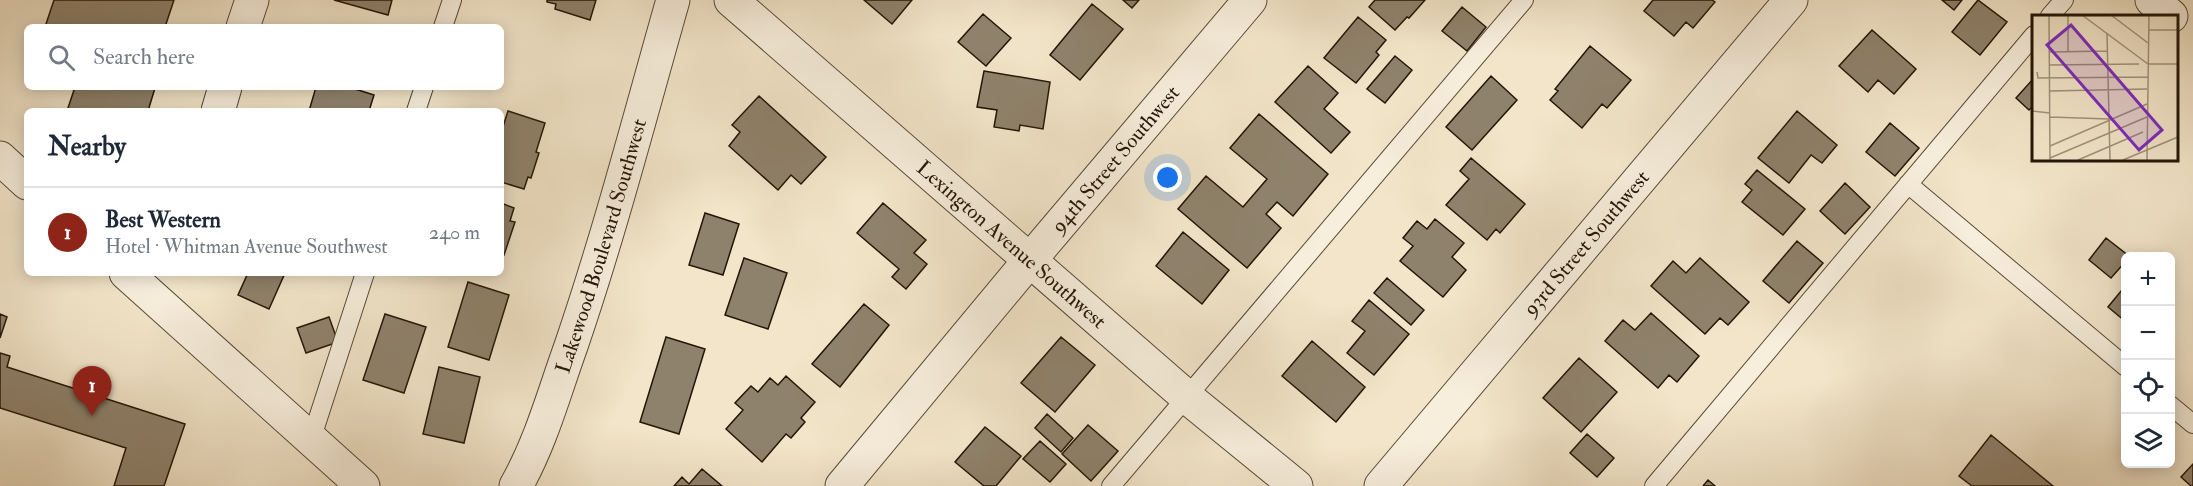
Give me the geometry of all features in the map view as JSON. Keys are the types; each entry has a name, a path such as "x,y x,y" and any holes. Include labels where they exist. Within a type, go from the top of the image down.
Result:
{"street":[{"path":"244,24 252,0"},
{"name":"Lakewood Boulevard Southwest","path":"516,486 529,463 544,425 592,282 674,0"},
{"name":"Lexington Avenue Southwest","path":"731,0 1188,398 1296,486"},
{"name":"94th Street Southwest","path":"842,486 1250,0"},
{"name":"93rd Street Southwest","path":"1382,486 1791,0"},
{"path":"2152,0 2170,15"},
{"path":"2178,23 2193,35"},
{"path":"219,108 224,90"},
{"path":"129,276 363,486"}],"lane":[{"path":"444,24 452,0"},
{"path":"1111,486 1524,0"},
{"path":"2051,15 2064,0"},
{"path":"1654,486 2032,38"},
{"path":"417,108 423,90"},
{"path":"1908,184 2121,363"},
{"path":"311,440 364,276"},
{"path":"2175,409 2193,424"}],"building":[{"path":"54,0 174,0 166,24 46,24"},
{"path":"334,0 392,0 388,15"},
{"path":"547,0 596,0 590,20 555,9 556,4 547,2"},
{"path":"864,0 912,0 892,24"},
{"path":"1123,0 1139,0 1132,8"},
{"path":"1375,0 1425,0 1395,30 1369,7"},
{"path":"1653,0 1712,0 1715,2 1693,28 1686,22 1674,36 1644,11"},
{"path":"1942,0 1962,0 1954,10"},
{"path":"1978,0 2007,22 1980,55 1952,32"},
{"path":"1092,4 1123,29 1080,80 1050,55"},
{"path":"1462,7 1486,27 1467,51 1442,31"},
{"path":"983,14 1011,38 986,66 958,42"},
{"path":"1358,17 1386,40 1376,52 1379,55 1356,83 1324,58"},
{"path":"1872,30 1916,69 1894,94 1878,80 1868,92 1839,66"},
{"path":"1590,46 1631,80 1607,108 1602,104 1582,128 1550,100 1558,91 1555,89"},
{"path":"1395,56 1412,70 1385,103 1367,89"},
{"path":"1308,66 1338,93 1324,109 1350,132 1331,153 1275,102"},
{"path":"984,71 1050,82 1043,129 1020,125 1019,131 994,127 997,110 977,107"},
{"path":"1491,76 1517,100 1472,150 1446,127"},
{"path":"2032,80 2032,107 2029,110 2016,98"},
{"path":"74,90 154,90 149,108 68,108"},
{"path":"315,90 358,90 374,95 370,108 310,108"},
{"path":"759,96 826,157 801,184 791,175 778,190 729,146 740,132 732,125"},
{"path":"508,111 545,123 536,152 539,153 531,178 528,177 524,189 504,183 504,124"},
{"path":"1797,111 1837,145 1822,163 1811,155 1789,183 1758,158"},
{"path":"1259,114 1328,174 1293,216 1277,202 1266,214 1281,228 1247,268 1178,209 1206,176 1243,207 1267,179 1230,148"},
{"path":"1890,123 1919,148 1895,176 1866,152"},
{"path":"1471,158 1525,204 1500,233 1496,229 1487,240 1446,205 1469,179 1460,171"},
{"path":"1757,170 1805,209 1783,235 1742,202 1752,190 1745,184"},
{"path":"1845,183 1870,207 1845,234 1820,211"},
{"path":"883,203 926,240 914,253 927,264 906,289 892,277 899,269 857,233"},
{"path":"504,204 514,208 510,221 515,222 504,255"},
{"path":"705,213 739,224 723,275 689,265"},
{"path":"1435,219 1464,243 1452,257 1466,270 1443,297 1400,261 1413,246 1403,238 1417,221 1427,229"},
{"path":"1183,232 1229,270 1202,304 1156,266"},
{"path":"2106,238 2124,252 2121,252 2121,267 2111,278 2089,260"},
{"path":"1797,241 1823,263 1789,303 1763,281"},
{"path":"744,258 787,273 768,329 725,315"},
{"path":"1700,258 1749,302 1728,325 1720,318 1705,334 1651,286 1673,261 1686,273"},
{"path":"247,276 284,276 269,309 238,295"},
{"path":"1387,278 1424,310 1411,325 1374,293"},
{"path":"468,282 509,295 489,360 448,347"},
{"path":"2121,291 2121,318 2108,307"},
{"path":"1369,300 1409,334 1374,375 1347,353 1365,331 1352,321"},
{"path":"864,304 889,325 840,387 812,364"},
{"path":"1651,313 1699,356 1677,382 1669,375 1658,388 1605,341 1623,320 1635,330"},
{"path":"0,314 7,317 0,338"},
{"path":"385,314 426,327 404,393 363,380"},
{"path":"329,317 338,342 306,353 297,328"},
{"path":"666,337 705,349 679,434 640,422"},
{"path":"1061,337 1095,365 1055,412 1021,383"},
{"path":"1312,341 1365,387 1336,422 1282,376"},
{"path":"0,353 10,356 7,367 185,424 164,486 114,486 126,448 0,408"},
{"path":"1579,358 1617,392 1581,432 1543,398"},
{"path":"439,367 480,377 464,443 423,434"},
{"path":"786,376 815,402 801,418 805,422 791,438 786,434 762,462 726,429 743,410 735,403 751,386 758,392 770,378 778,385"},
{"path":"1047,414 1073,438 1061,452 1035,428"},
{"path":"1088,425 1118,451 1091,481 1062,454"},
{"path":"985,427 1021,456 996,486 984,486 955,462"},
{"path":"1587,434 1614,458 1597,477 1570,453"},
{"path":"1991,435 2053,486 1972,486 1959,476"},
{"path":"1040,441 1066,464 1050,482 1023,459"},
{"path":"2193,464 2193,486 2191,486 2181,477"},
{"path":"702,469 722,486 674,486 682,477 689,484"},
{"path":"1708,480 1715,486 1703,486"}],"place":[{"name":"Best Western","path":"92,416"}]}
